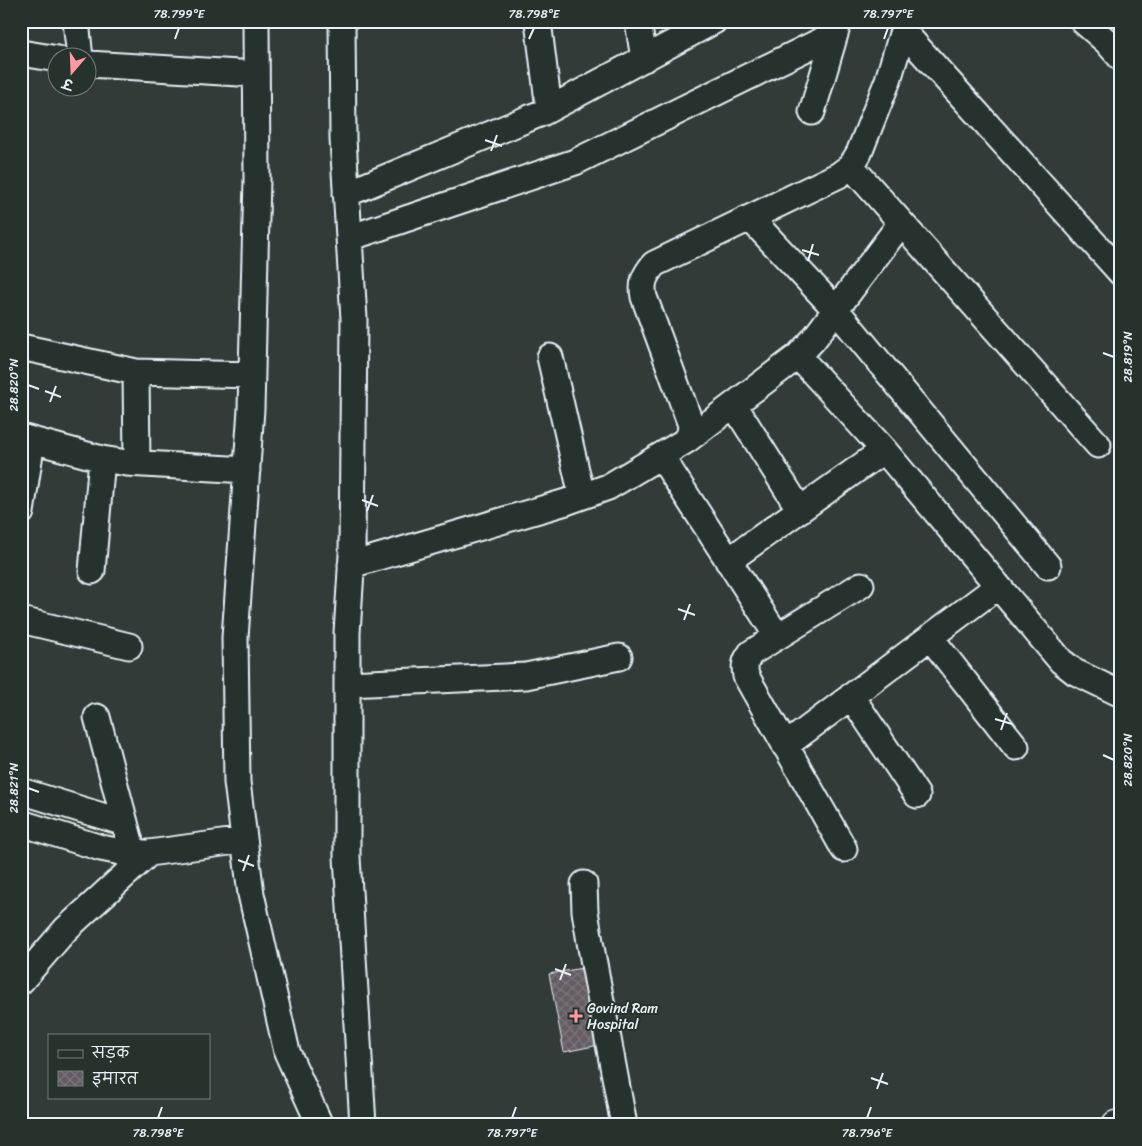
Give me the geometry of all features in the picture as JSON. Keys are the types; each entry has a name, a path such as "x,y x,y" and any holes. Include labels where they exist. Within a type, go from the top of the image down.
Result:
{"main road":[{"path":"1116,1125 1121,1124"}],"street":[{"path":"76,21 79,48"},
{"path":"256,21 257,180 252,375 235,638 237,782 251,894 287,1052 320,1125"},
{"path":"342,21 343,139 354,319 351,565 347,633 347,857 363,1125"},
{"path":"538,21 549,109"},
{"path":"638,21 644,59"},
{"path":"346,194 549,109 714,21"},
{"path":"1083,21 1106,41 1121,58"},
{"path":"687,440 691,424 644,297 642,287 645,275 654,264 839,175 851,166 859,153 888,80 904,26"},
{"path":"904,26 1121,273"},
{"path":"349,238 575,162 837,28"},
{"path":"812,112 837,28"},
{"path":"21,53 48,57"},
{"path":"98,65 256,74"},
{"path":"851,166 1098,446"},
{"path":"750,218 836,310 1048,566"},
{"path":"351,565 608,487 687,440 798,356 813,340 901,223"},
{"path":"21,347 136,372 252,375"},
{"path":"550,356 582,496"},
{"path":"798,356 884,450 1060,661 1075,672 1121,694"},
{"path":"136,372 137,463"},
{"path":"734,405 800,510"},
{"path":"21,512 27,439 102,459 247,470"},
{"path":"728,561 884,450"},
{"path":"661,456 777,636"},
{"path":"92,571 102,459"},
{"path":"844,849 746,676 744,668 745,660 751,652 861,585"},
{"path":"785,746 998,586"},
{"path":"21,620 128,646"},
{"path":"930,637 1016,747"},
{"path":"347,684 526,676 619,656"},
{"path":"851,696 917,795"},
{"path":"97,717 125,823 141,853"},
{"path":"21,792 125,823"},
{"path":"21,823 101,848 141,853 244,840"},
{"path":"21,981 61,933 141,853"},
{"path":"584,884 590,942 624,1125"}],"building":[{"path":"588,967 604,1044 564,1052 549,974"}],"place":[{"name":"Govind Ram Hospital","path":"576,1016"}]}
